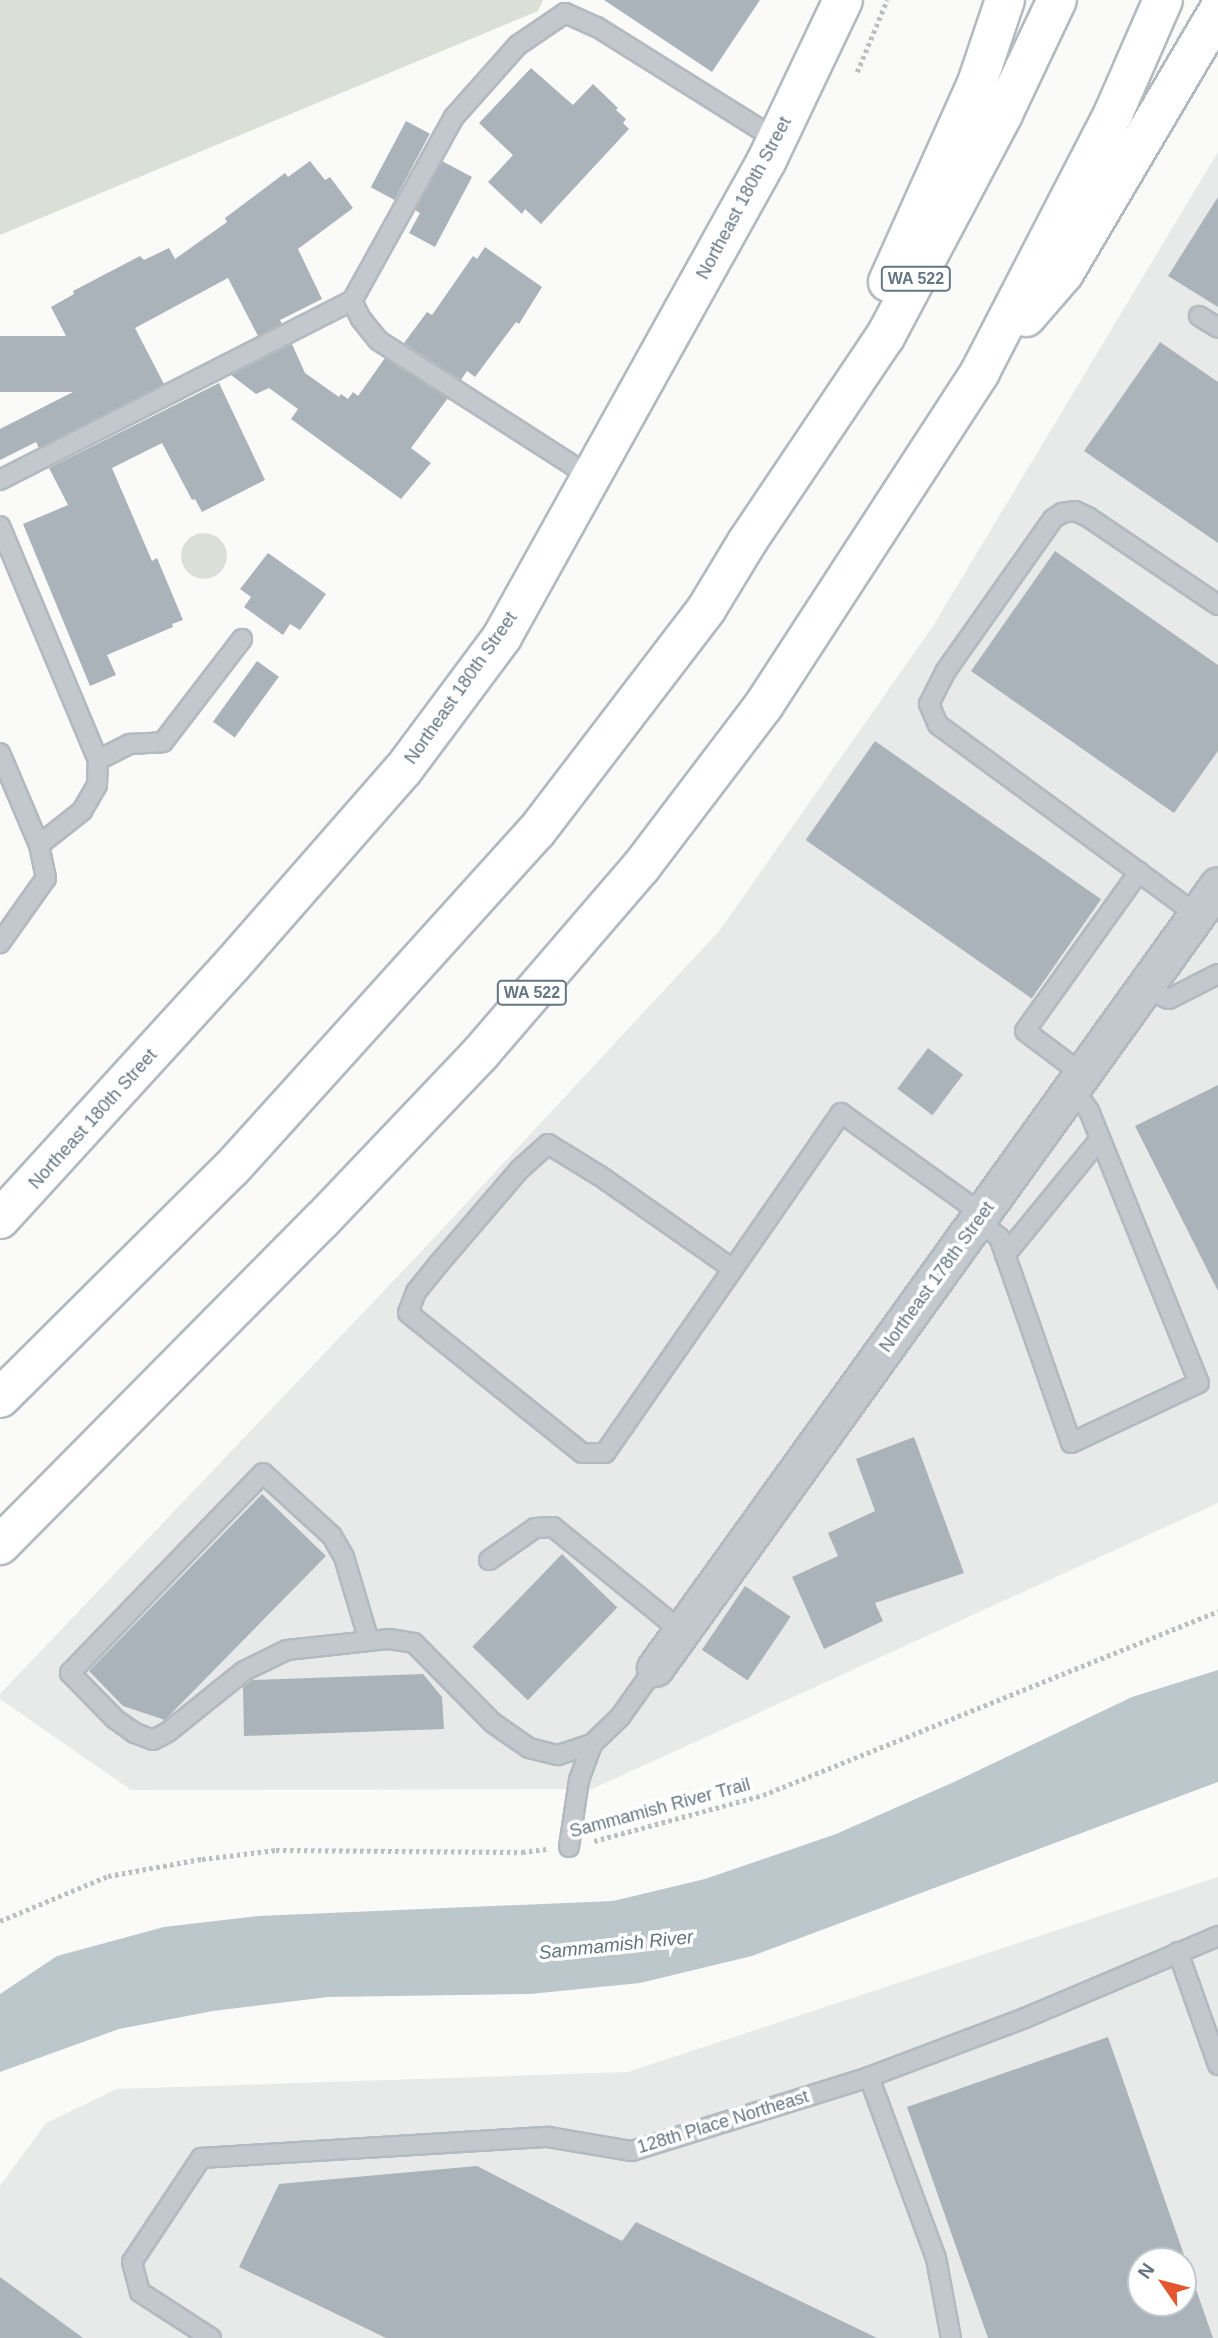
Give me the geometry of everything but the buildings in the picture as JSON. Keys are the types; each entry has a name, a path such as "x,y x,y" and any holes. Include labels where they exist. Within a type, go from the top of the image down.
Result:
{"main road":[{"name":"Northeast 180th Street","path":"0,1219 232,965 403,769 502,637 777,141 843,0"},
{"path":"747,542 887,283 977,83 1005,0"},
{"name":"WA 522","path":"0,1398 230,1169 536,832 707,608 747,542 885,337 1003,114 1057,0"},
{"name":"WA 522","path":"0,1545 321,1221 480,1054 641,867 764,705 980,372 1114,112 1163,0"},
{"path":"980,372 1063,273 1218,12"}],"street":[{"name":"Northeast 178th Street","path":"655,1668 1218,885"}],"lane":[{"path":"0,480 352,301 454,117 519,45 565,13 597,27 777,141"},
{"path":"352,301 361,319 378,340 591,477"},
{"path":"1199,316 1218,328"},
{"path":"1197,915 938,725 929,704 933,691 1053,519 1062,513 1076,512 1088,517 1218,605"},
{"path":"0,526 98,760 97,785 82,811 39,845"},
{"path":"98,760 130,744 163,742 242,639"},
{"path":"0,753 39,845 46,878 0,943"},
{"path":"733,1269 600,1176 548,1144 520,1168 437,1266 416,1292 408,1313 582,1453 605,1452 733,1269 841,1113 980,1217 999,1237 1071,1443 1199,1383 1078,1081 1025,1031 1139,872"},
{"path":"1144,988 1170,999 1218,974"},
{"path":"1005,1255 1100,1139"},
{"path":"369,1641 344,1557 332,1536 263,1473 70,1674 115,1719 135,1733 153,1740 168,1732 244,1671 287,1650 369,1641 414,1643 493,1723 529,1748 558,1755 593,1744"},
{"path":"489,1560 535,1528 553,1527 681,1631"},
{"path":"569,1847 579,1780 593,1744 620,1717 655,1668"},
{"name":"128th Place Northeast","path":"211,2338 140,2292 132,2262 201,2158 548,2137 632,2151 869,2077 1025,2018 1218,1936"},
{"path":"1178,1952 1218,2065"},
{"path":"869,2077 936,2258 951,2338"}],"path":[{"path":"857,72 887,0"},
{"name":"Sammamish River Trail","path":"0,1921 108,1876 202,1859 276,1850 522,1852 569,1847 763,1796 1218,1611"}],"shaded area":[{"path":"0,0 543,0 538,11 0,235"},
{"path":"1218,152 1218,1503 592,1789 131,1790 0,1699 0,1694 419,1254 720,930 933,626"},
{"path":"204,533 220,540 227,556 220,572 204,579 188,572 181,556 188,540"},
{"path":"1218,1877 1218,2338 0,2338 0,2186 46,2123 117,2089 628,2072"}],"water":[{"name":"Sammamish River","path":"1218,1670 1218,1782 752,1956 640,1983 530,1994 328,1997 213,2011 119,2029 0,2072 0,1994 57,1956 164,1927 259,1916 613,1901 705,1879 836,1834 954,1782 1132,1697"}]}
